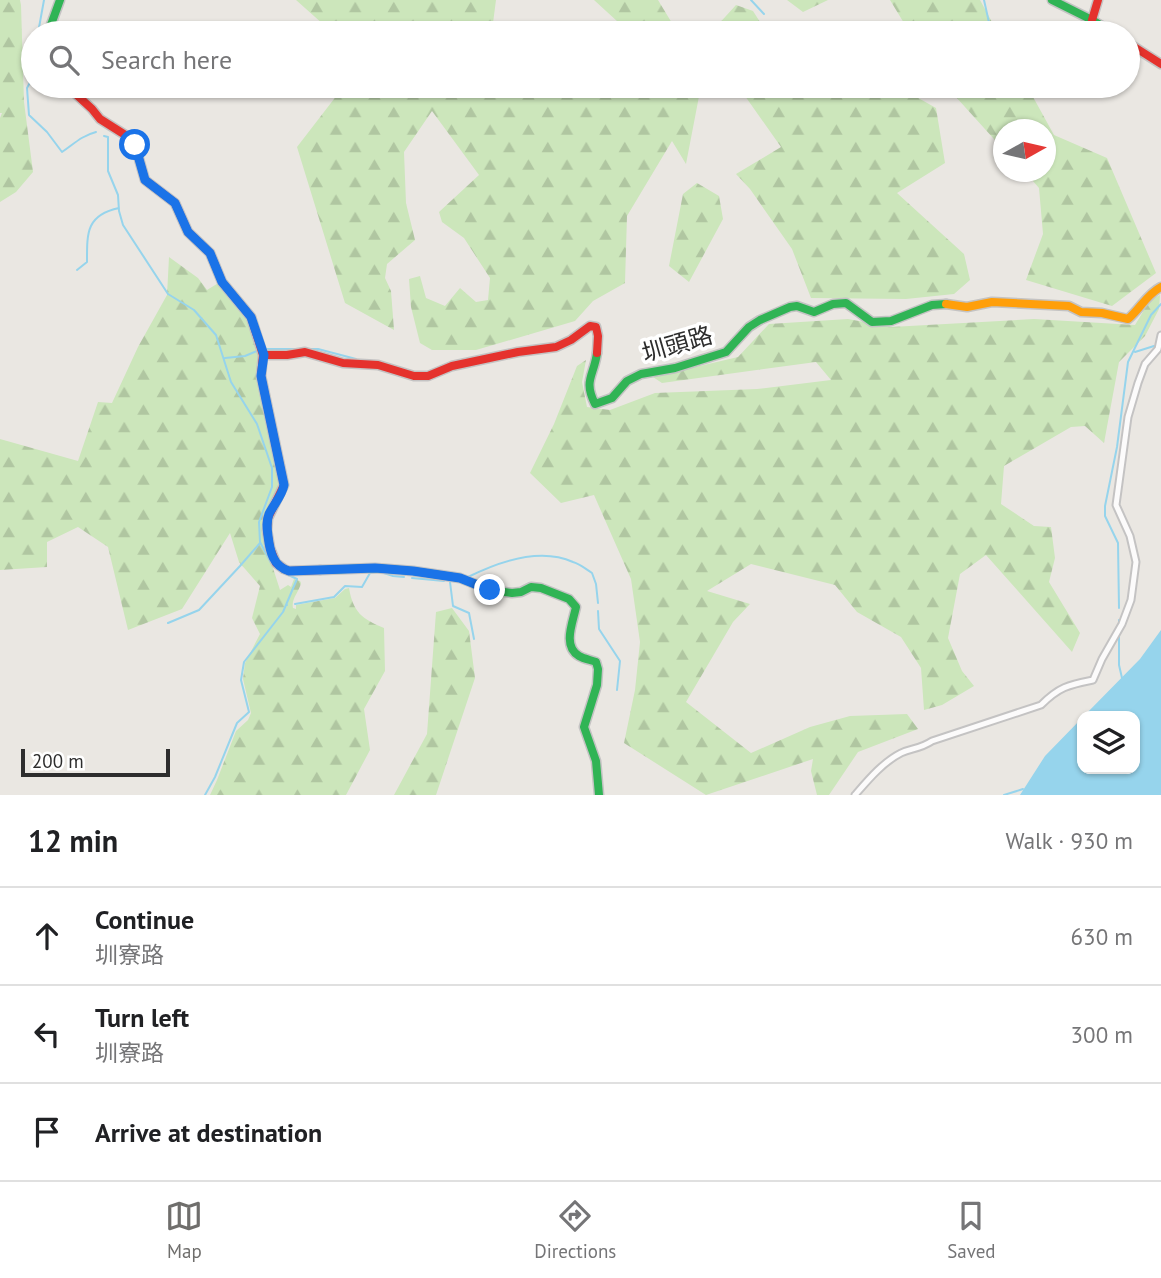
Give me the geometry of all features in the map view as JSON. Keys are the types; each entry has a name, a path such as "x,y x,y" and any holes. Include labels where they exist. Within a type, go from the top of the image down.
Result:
{"street":[{"path":"52,21 60,0"},
{"path":"1052,0 1092,20 1098,0"},
{"path":"1140,51 1161,64"},
{"path":"79,98 100,119 130,138 135,145 145,180 175,203 188,232 210,253 222,282 251,317 264,355 261,376 284,485 266,524 270,549 281,569 375,568 413,571 460,578 501,592 541,588 569,599 576,607 569,638 570,649 579,656 596,662 598,669 598,680 584,727 584,734 597,764 598,795"},
{"name":"圳頭路","path":"264,355 305,352 343,363 378,365 414,376 428,376 452,366 556,347 590,326 596,327 598,336 595,368 588,385 595,404 612,398 627,381 641,374 676,368 726,352 749,327 790,307 797,306 814,312 833,303 846,303 872,322 891,321 932,305 967,307 992,302 1069,306 1080,312 1102,313 1128,319 1152,291 1161,287"},
{"path":"855,795 901,753 1041,705 1053,693 1069,685 1093,680 1122,624 1131,600 1136,562 1130,536 1116,505 1131,406 1145,364 1158,349 1161,335"}],"green space":[{"path":"0,0 20,0 21,98 24,98 33,172 16,192 0,202"},
{"path":"296,0 496,0 493,21 320,21"},
{"path":"594,0 658,0 671,21 617,21"},
{"path":"787,0 828,0 803,12"},
{"path":"890,0 980,0 991,21 903,21"},
{"path":"736,5 753,11 759,21 721,21"},
{"path":"335,98 699,98 686,164 672,141 627,216 625,283 593,301 575,321 476,350 432,350 420,343 411,307 409,279 420,276 426,298 445,306 460,288 476,302 488,300 490,278 464,238 442,222 439,212 479,175 432,111 404,152 406,203 415,240 387,264 385,278 391,291 394,330 345,303 297,147"},
{"path":"746,98 918,98 936,108 945,163 897,193 964,254 970,280 954,294 906,299 811,298 792,249 750,189 736,174 781,147"},
{"path":"957,98 1034,98 1045,119 993,119 993,138"},
{"path":"1056,136 1107,158 1156,273 1112,306 1026,280 1043,234 1039,188 1034,182 1056,182"},
{"path":"697,183 719,196 723,219 689,282 669,266 683,194"},
{"path":"169,257 198,278 207,290 220,282 249,318 260,348 282,485 264,522 280,590 288,585 291,587 294,579 300,581 293,602 293,608 296,609 296,605 335,598 349,588 353,603 360,614 384,628 385,671 364,709 370,750 346,795 210,795 236,731 248,720 251,713 243,679 245,663 260,634 252,618 260,586 239,562 230,533 182,609 128,630 108,547 78,527 47,542 47,567 0,570 0,439 78,461 98,402 112,403 138,347 167,295"},
{"path":"1160,295 1159,309 1145,336 1119,362 1104,443 1085,426 1071,427 1004,466 1001,504 1034,526 1051,527 1055,558 1049,582 1080,633 1072,652 986,555 960,574 948,638 962,671 974,686 942,705 924,710 921,668 901,637 857,612 835,585 751,564 707,591 750,604 733,622 686,702 751,753 810,727 850,716 907,714 918,729 858,752 829,795 817,795 811,771 813,759 706,795 624,743 635,690 640,642 631,579 594,495 561,503 530,473 554,424 577,366 586,360 582,382 587,407 610,410 655,393 757,389 831,380 816,362 662,383 653,377 738,357 769,324 848,319 891,327 1034,319 1135,325 1150,300"},
{"path":"452,608 469,631 475,678 436,795 394,795 427,734 436,612"}],"water":[{"path":"1161,630 1161,795 1020,795 1045,756 1077,723 1077,774 1140,774 1140,711 1089,711 1140,659"}],"waterway":[{"path":"40,21 44,0"},
{"path":"751,0 764,14"},
{"path":"984,0 989,21"},
{"path":"28,98 29,115 47,132 62,152 96,132"},
{"path":"104,136 108,137 108,171 118,195 123,225 168,294 194,310 216,335 231,382 257,424 272,468 272,487 259,522 260,542 271,563"},
{"path":"77,270 87,262 88,234 94,221 100,215 119,208"},
{"path":"1119,608 1118,543 1105,516 1105,506 1117,447 1128,362 1151,315 1161,304"},
{"path":"1135,352 1154,346"},
{"path":"267,349 318,349 356,359"},
{"path":"225,358 245,356 257,351"},
{"path":"168,623 199,610 260,543"},
{"path":"468,577 519,558 560,558 578,564 592,573 598,603"},
{"path":"282,572 297,579 287,605"},
{"path":"295,604 334,597 345,586 362,587 370,573 376,572"},
{"path":"381,572 404,577"},
{"path":"412,578 444,581"},
{"path":"450,582 453,606 469,613 474,639"},
{"path":"205,795 237,723 249,712 241,680 244,662 286,605"},
{"path":"598,611 599,629 620,661 617,690"},
{"path":"1119,637 1122,678"},
{"path":"1004,795 1023,789"}],"traffic: fast":[{"path":"52,21 60,0"},
{"path":"1052,0 1094,21"},
{"path":"597,353 590,383 595,404 612,398 627,381 641,374 675,368 726,352 749,327 790,307 797,306 814,312 833,304 846,303 872,322 891,321 932,305 946,304"},
{"path":"320,570 375,568 413,571 460,578 490,590 512,593 531,587 541,588 569,599 576,607 570,633 571,646 579,656 596,662 598,669 597,685 584,727 596,761 599,795"}],"traffic: slow":[{"path":"946,304 967,307 992,302 1069,306 1081,312 1102,313 1128,319 1161,287"}],"traffic: jam":[{"path":"1092,20 1098,0"},
{"path":"1140,51 1161,64"},
{"path":"80,98 100,119 130,138 135,145 145,180 175,203 188,232 210,253 222,282 251,317 263,355 261,376 284,485 268,518 270,548 276,563 284,569 320,570"},
{"path":"263,355 305,352 343,363 378,365 414,376 428,376 452,366 556,347 590,326 596,327 597,353"}],"route":[{"path":"135,145 145,180 175,203 188,232 210,253 222,282 251,317 260,342 264,355 261,376 284,485 266,524 272,557 281,569 304,571 375,568 413,571 460,578 490,590"}]}
